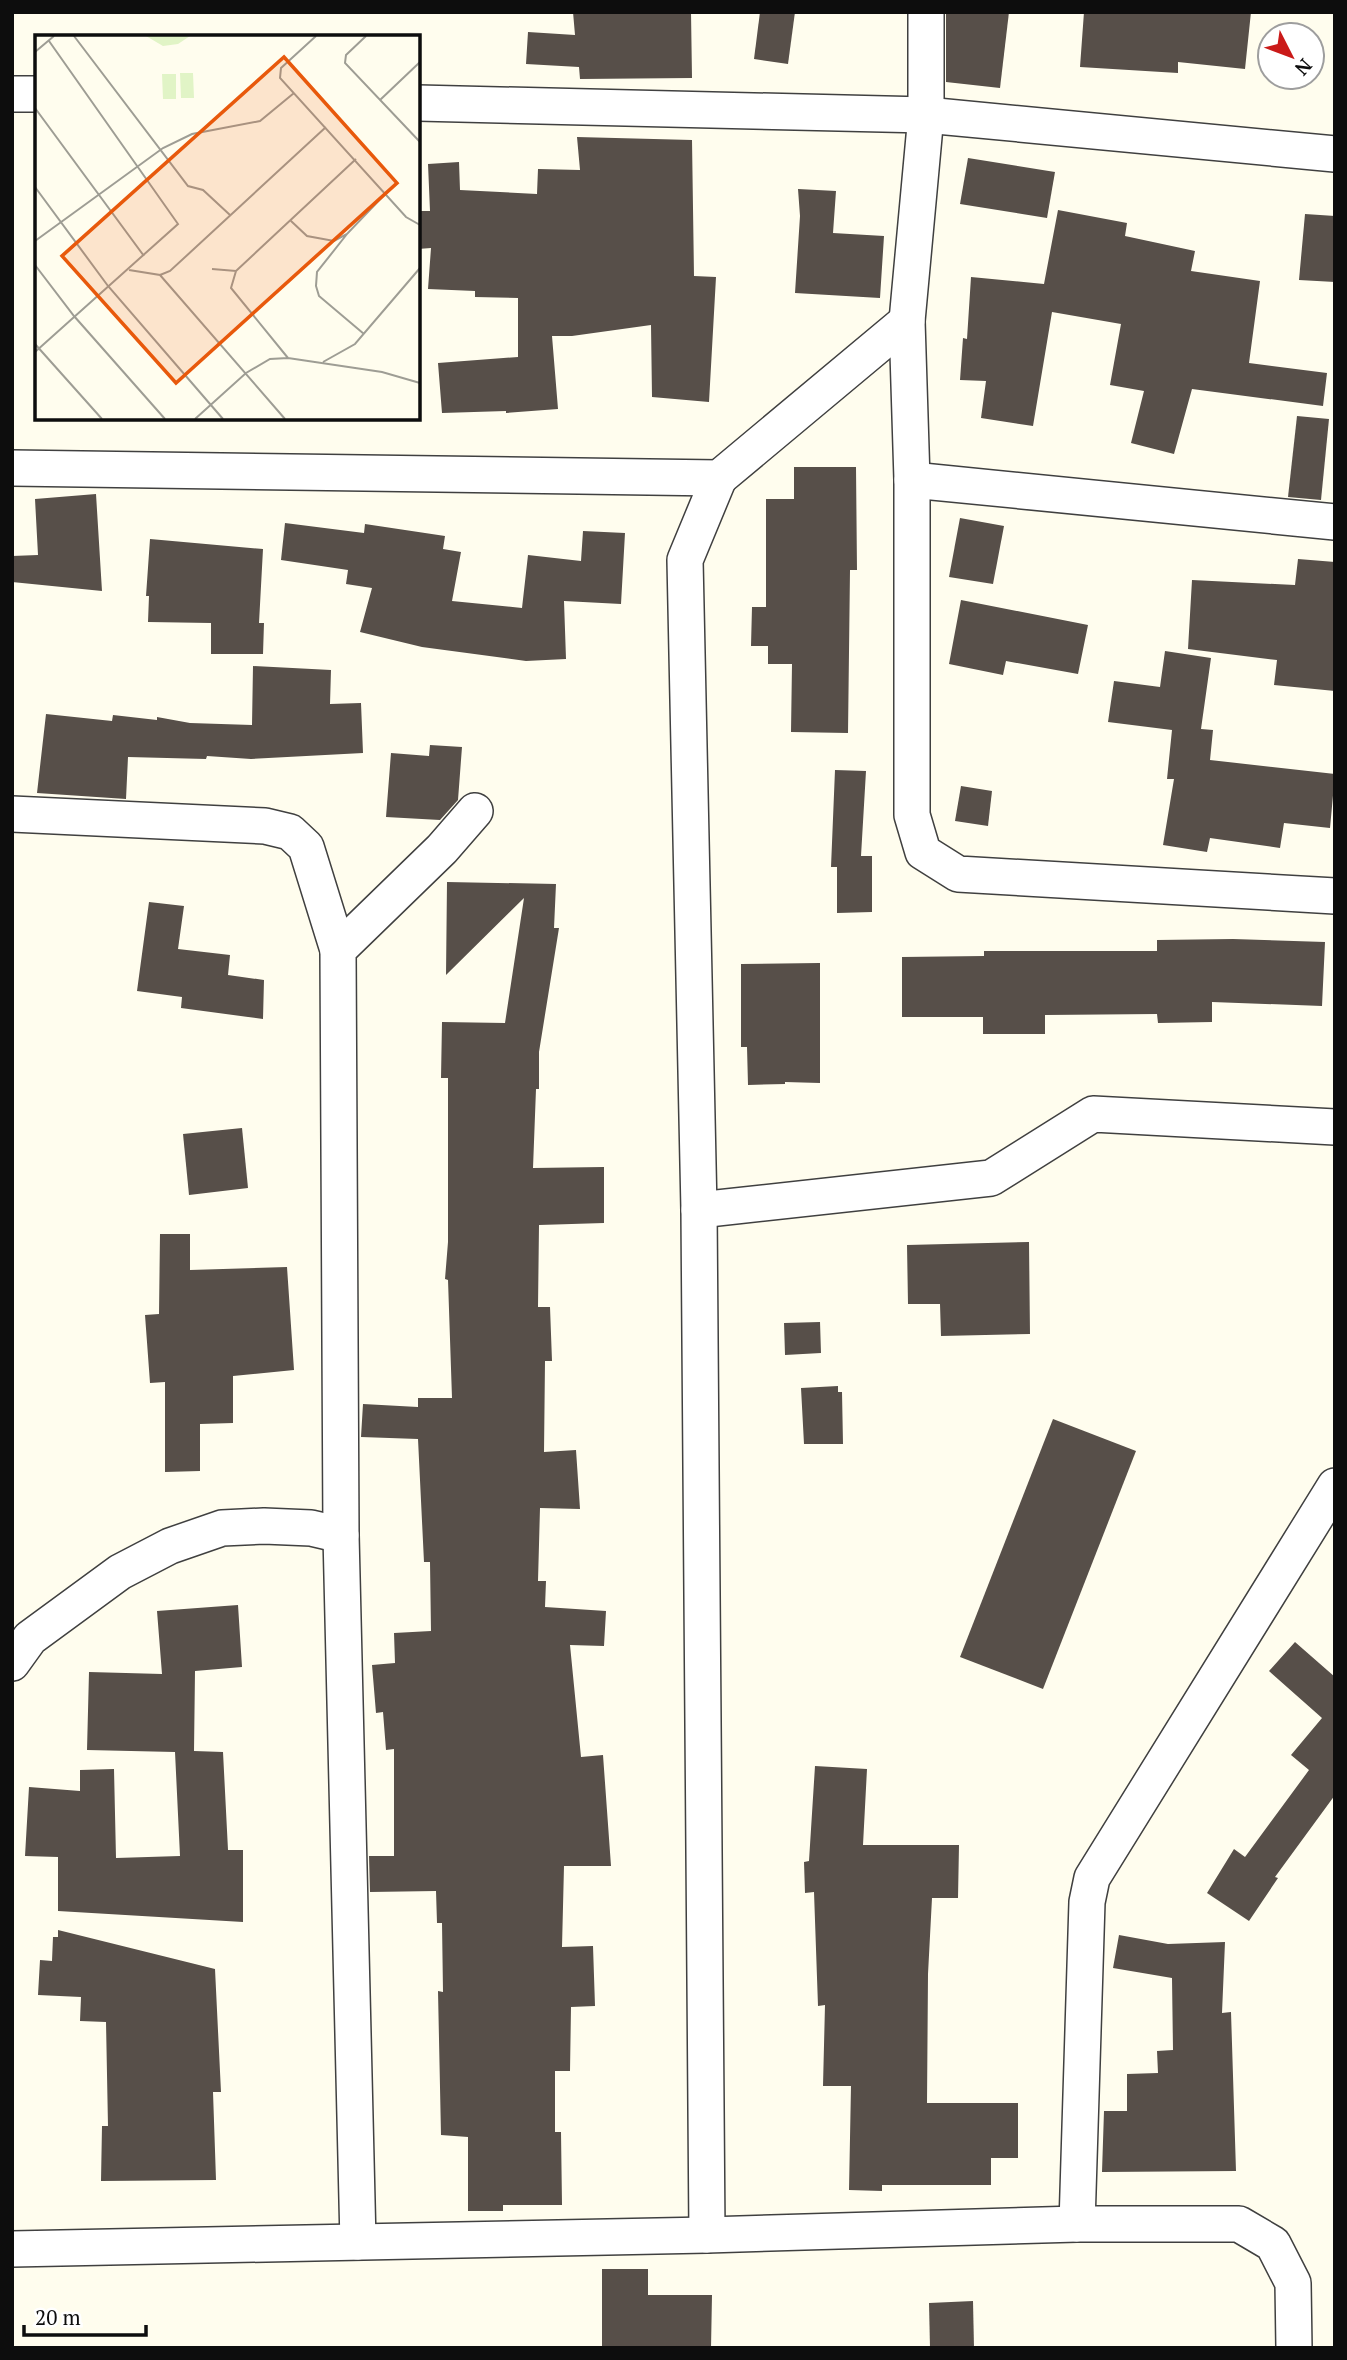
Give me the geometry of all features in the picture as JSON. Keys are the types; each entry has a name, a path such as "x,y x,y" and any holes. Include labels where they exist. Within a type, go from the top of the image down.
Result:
{"street":[{"path":"926,12 926,115 906,321 912,480 912,815 923,852 958,874 1335,896"},
{"path":"12,93 35,94"},
{"path":"420,103 926,115 1335,154"},
{"path":"707,2235 699,1210 685,561 719,478 906,321"},
{"path":"12,468 719,478"},
{"path":"912,480 1335,522"},
{"path":"338,950 442,849 475,811"},
{"path":"12,814 265,826 290,832 306,847 338,950 341,1535 358,2242"},
{"path":"699,1210 991,1178 1093,1114 1335,1127"},
{"path":"1077,2224 1087,1902 1092,1878 1335,1486"},
{"path":"12,1663 30,1638 120,1572 170,1546 222,1528 311,1528 341,1535"},
{"path":"12,2249 707,2235 1077,2224 1239,2224 1273,2245 1293,2283 1294,2348"}],"building":[{"path":"573,12 691,12 692,78 580,79 579,67 526,64 528,32 575,35"},
{"path":"760,12 795,12 788,64 754,59"},
{"path":"946,12 1009,12 1000,88 946,82"},
{"path":"1084,12 1251,12 1245,69 1178,62 1178,73 1080,67"},
{"path":"577,137 692,140 694,276 716,277 709,402 652,397 651,325 572,336 552,336 558,409 506,413 442,413 438,363 518,357 518,298 475,297 475,291 428,289 431,248 420,249 420,211 430,211 428,164 459,162 460,190 537,194 538,169 580,170"},
{"path":"968,158 1055,172 1047,218 960,204"},
{"path":"798,189 836,191 833,233 884,236 880,298 795,293 800,216"},
{"path":"1058,210 1127,223 1125,236 1195,251 1191,271 1260,281 1249,363 1327,373 1323,406 1192,389 1174,454 1131,443 1144,391 1110,385 1121,324 1052,312 1033,426 981,418 986,381 960,380 963,338 967,339 971,277 1044,284"},
{"path":"1305,214 1335,216 1335,282 1299,280"},
{"path":"1297,416 1329,419 1321,500 1288,497"},
{"path":"794,467 856,467 857,570 850,570 848,733 791,732 792,664 768,664 768,646 751,646 752,607 766,607 766,499 794,499"},
{"path":"96,494 102,591 12,582 12,556 38,555 35,499"},
{"path":"960,518 1004,526 993,584 949,577"},
{"path":"285,523 364,533 365,524 445,536 443,549 461,552 452,601 522,608 528,555 581,561 583,531 625,533 621,604 564,601 566,659 526,661 422,647 360,632 372,588 346,584 348,570 281,560"},
{"path":"150,539 263,549 259,623 264,623 263,654 211,654 211,623 148,622 149,596 146,596"},
{"path":"1298,559 1335,562 1335,691 1274,685 1277,660 1188,649 1192,580 1295,585"},
{"path":"961,600 1088,625 1078,674 1006,661 1003,675 949,664"},
{"path":"1165,651 1211,658 1201,729 1213,730 1210,760 1335,774 1330,828 1284,823 1280,848 1210,838 1207,852 1163,845 1174,779 1167,779 1172,730 1108,722 1114,681 1160,687"},
{"path":"253,666 331,670 330,704 361,703 363,753 251,759 207,756 206,759 128,757 126,799 37,793 46,714 112,721 113,715 157,720 157,717 190,723 252,725"},
{"path":"430,745 462,747 458,800 440,820 386,817 391,753 429,756"},
{"path":"835,770 866,771 861,856 872,856 872,912 837,913 837,867 831,867"},
{"path":"961,786 992,791 988,826 955,821"},
{"path":"447,882 556,884 554,928 559,928 539,1052 533,1168 604,1167 604,1223 539,1225 538,1307 550,1307 552,1361 545,1361 544,1452 576,1450 580,1509 540,1508 538,1581 546,1581 545,1607 606,1611 604,1646 570,1645 581,1757 603,1755 611,1866 564,1866 562,1947 593,1946 595,2006 571,2007 570,2071 555,2071 555,2132 561,2132 562,2205 503,2205 503,2211 468,2211 468,2137 441,2135 438,1991 443,1992 442,1923 437,1923 436,1891 370,1892 369,1856 394,1856 394,1749 386,1750 383,1712 376,1713 372,1665 395,1663 394,1633 431,1631 430,1562 424,1562 418,1439 361,1437 363,1404 418,1407 418,1398 452,1398 448,1280 445,1279 448,1242 448,1078 441,1078 442,1022 505,1023 524,898 446,975"},
{"path":"149,902 184,906 178,949 230,955 228,975 264,980 263,1019 181,1008 182,997 137,991"},
{"path":"1157,940 1325,942 1322,1006 1212,1002 1212,1022 1158,1023 1157,1014 1045,1015 1045,1034 983,1034 983,1017 902,1017 902,957 984,956 984,951 1157,951"},
{"path":"820,963 820,1083 748,1085 747,1047 741,1047 741,964"},
{"path":"242,1128 248,1188 189,1195 183,1134"},
{"path":"160,1234 190,1234 190,1270 287,1267 294,1370 233,1376 233,1423 200,1424 200,1471 165,1472 165,1382 150,1383 145,1315 159,1314"},
{"path":"1029,1242 1030,1334 941,1336 940,1304 908,1304 907,1245"},
{"path":"820,1322 821,1353 785,1355 784,1323"},
{"path":"838,1386 838,1392 842,1392 843,1444 804,1444 801,1388"},
{"path":"1053,1419 1136,1451 1043,1689 960,1657"},
{"path":"238,1605 242,1667 195,1671 194,1751 223,1752 228,1850 243,1850 243,1922 58,1911 58,1857 25,1856 29,1787 80,1791 80,1770 114,1769 116,1858 180,1856 175,1752 87,1750 89,1672 162,1674 157,1611"},
{"path":"1295,1642 1335,1677 1335,1795 1275,1877 1278,1878 1249,1921 1207,1893 1234,1849 1245,1857 1309,1770 1291,1755 1322,1718 1269,1671"},
{"path":"815,1766 867,1769 863,1845 959,1845 958,1898 932,1898 928,1974 927,2103 1018,2103 1018,2158 991,2158 991,2185 882,2185 882,2191 849,2190 851,2086 823,2086 825,2005 818,2006 814,1892 805,1893 804,1862 809,1861"},
{"path":"58,1930 215,1969 221,2092 213,2092 216,2180 101,2181 102,2126 108,2126 106,2022 80,2021 81,1997 38,1995 40,1960 52,1961 53,1937 58,1937"},
{"path":"1119,1935 1168,1944 1225,1942 1222,2013 1231,2012 1236,2171 1102,2172 1104,2111 1127,2111 1127,2074 1158,2073 1157,2051 1173,2050 1172,1978 1113,1968"},
{"path":"602,2269 648,2269 648,2295 712,2295 711,2348 602,2348"},
{"path":"973,2301 974,2348 930,2348 929,2303"}]}
